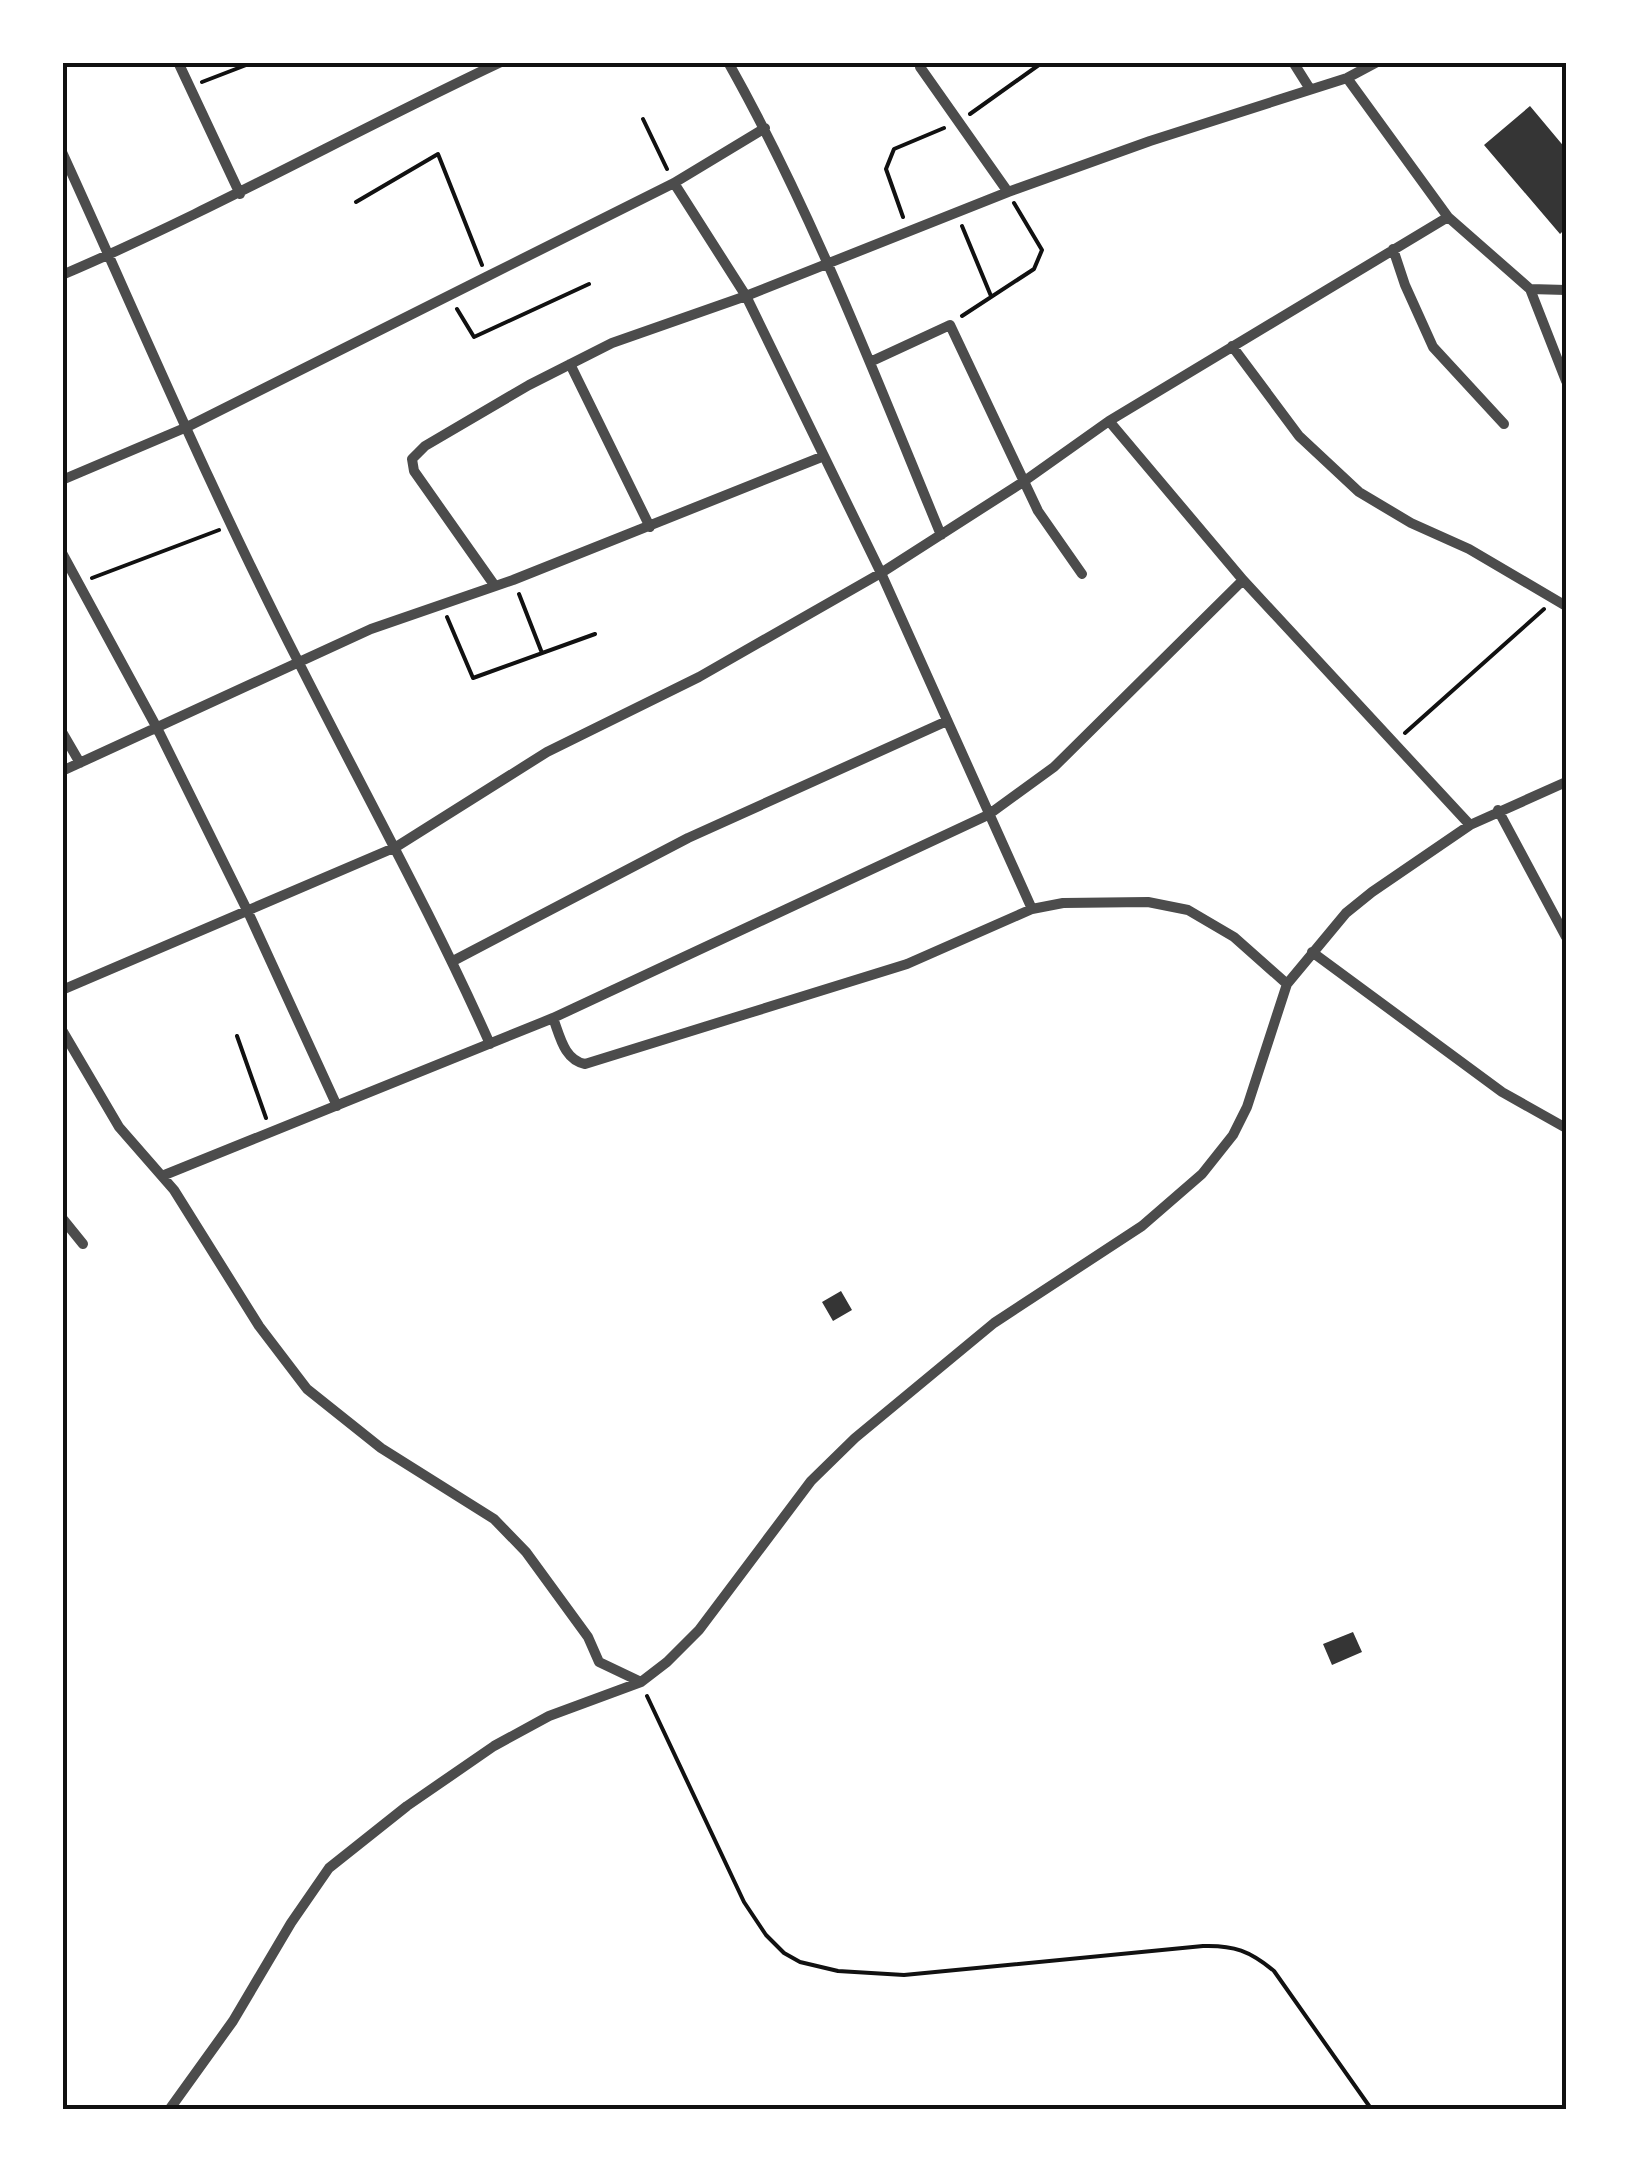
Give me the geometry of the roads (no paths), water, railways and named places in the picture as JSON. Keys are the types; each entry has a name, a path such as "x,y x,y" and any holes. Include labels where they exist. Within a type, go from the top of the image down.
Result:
{"street":[{"path":"178,62 240,194"},
{"path":"62,275 240,194 502,62"},
{"path":"728,62 765,128 870,362 941,535"},
{"path":"1292,62 1310,89"},
{"path":"495,586 414,472 412,459 425,446 570,364 625,338 746,296 1008,192 1347,78 1376,62"},
{"path":"920,68 1008,192"},
{"path":"1347,78 1448,217 1530,289 1566,381"},
{"path":"62,480 187,427 674,183 765,128"},
{"path":"62,152 298,662 396,847 490,1044"},
{"path":"674,183 746,296 881,573 1032,909"},
{"path":"62,990 396,847 547,752 716,668 881,573 1023,482 1109,421 1448,217"},
{"path":"1393,249 1433,347 1504,424"},
{"path":"1530,289 1566,290"},
{"path":"870,362 950,324 1023,482 1082,574"},
{"path":"1232,346 1300,436 1359,492 1411,523 1469,549 1566,606"},
{"path":"570,364 650,527"},
{"path":"1109,421 1243,580 1470,825"},
{"path":"62,771 370,630 513,580 824,456"},
{"path":"62,552 158,728 337,1106"},
{"path":"162,1176 553,1018 988,815 1054,767 1243,580"},
{"path":"453,961 688,838 947,721"},
{"path":"62,732 80,763"},
{"path":"169,2110 233,2020 290,1923 329,1868 407,1806 494,1746 549,1716 641,1682 667,1662 699,1630 812,1481 855,1438 994,1324 1142,1226 1202,1174 1233,1134 1247,1107 1287,984 1346,913 1470,825 1566,782"},
{"path":"1498,810 1566,937"},
{"path":"553,1018 568,1056 584,1064 907,964 1032,909 1103,901 1148,902 1188,910 1234,937 1287,984"},
{"path":"1312,952 1502,1092 1564,1125"},
{"path":"62,1030 120,1127 174,1190 259,1326 307,1389 381,1448 494,1519 526,1552 588,1637 600,1662 641,1682"},
{"path":"62,1218 83,1244"}]}
